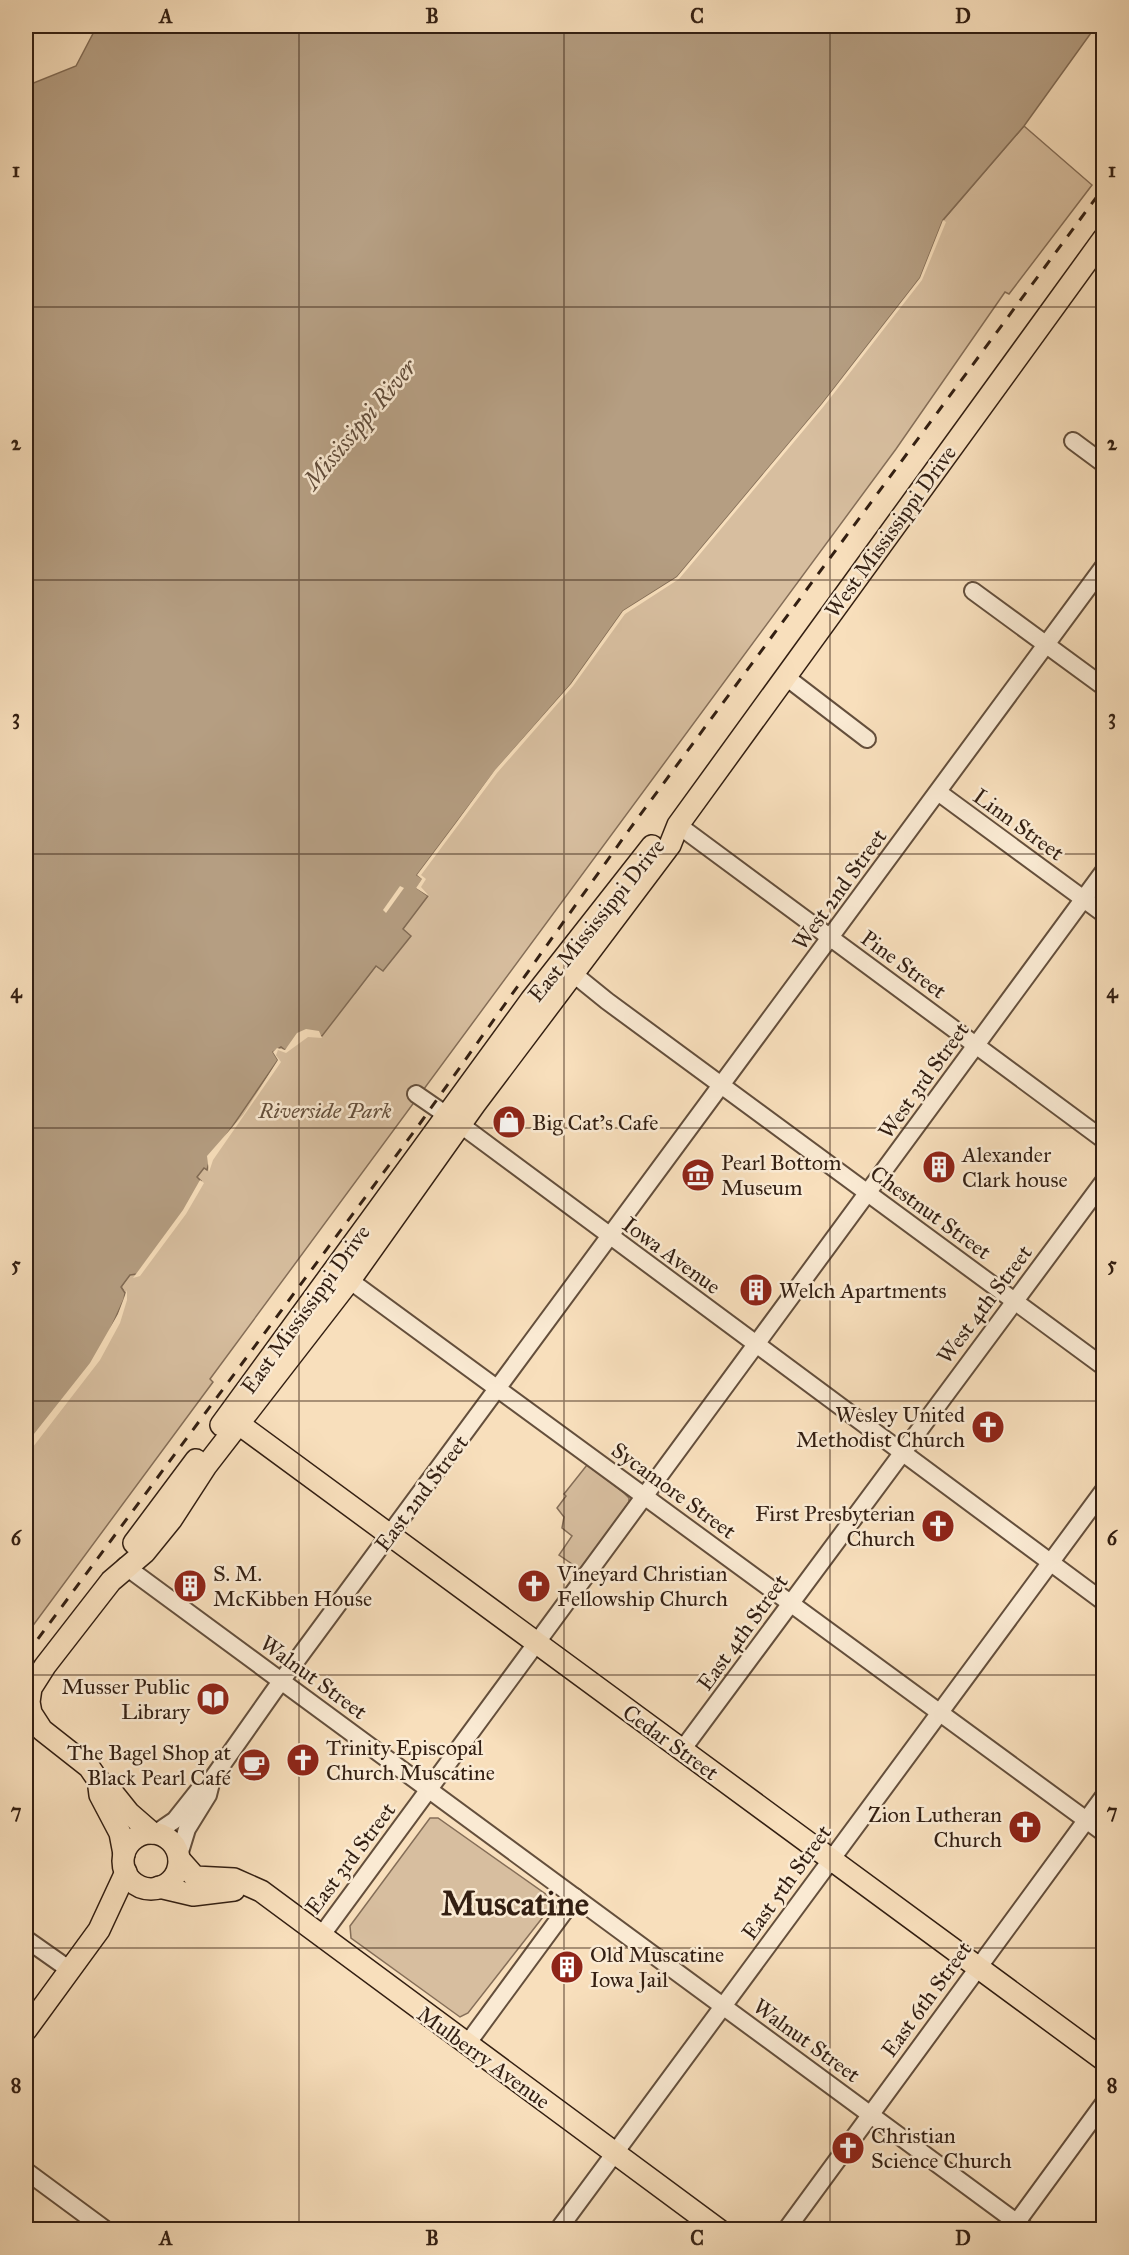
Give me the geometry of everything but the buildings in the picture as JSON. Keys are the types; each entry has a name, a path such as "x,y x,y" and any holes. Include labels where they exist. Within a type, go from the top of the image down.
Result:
{"main road":[{"name":"West Mississippi Drive","path":"678,825 1104,238"},
{"name":"East Mississippi Drive","path":"27,1703 31,1688 45,1666 125,1566 145,1552 171,1520 206,1466 239,1424 342,1274 454,1120 567,969 670,845 678,825"},
{"name":"East Mississippi Drive","path":"125,1566 134,1544 342,1274"},
{"name":"Cedar Street","path":"239,1424 1104,2060"},
{"path":"26,2030 99,1930 133,1899 172,1880 179,1857 171,1841 154,1833 129,1813 110,1788 98,1780 89,1767 42,1730 34,1720 27,1703"},
{"path":"98,1780 100,1795 120,1833 125,1863 136,1884 193,1895 233,1890 249,1885"},
{"path":"99,1930 133,1840 154,1833"},
{"name":"Mulberry Avenue","path":"179,1857 195,1876 234,1879 261,1892 719,2229"}],"street":[{"path":"1073,441 1104,464"},
{"name":"West 2nd Street","path":"610,1238 1104,566"},
{"path":"973,591 1104,687"},
{"path":"786,677 867,740"},
{"name":"Linn Street","path":"938,792 1104,914"},
{"name":"Pine Street","path":"678,825 1104,1140"},
{"name":"West 3rd Street","path":"758,1344 1104,871"},
{"name":"Chestnut Street","path":"567,969 1104,1367"},
{"name":"Iowa Avenue","path":"416,1095 454,1120 610,1238 758,1344 902,1454 1104,1602"},
{"name":"West 4th Street","path":"902,1454 1104,1181"},
{"name":"East 2nd Street","path":"179,1857 187,1829 208,1794 212,1779 610,1238"},
{"name":"Sycamore Street","path":"342,1274 1104,1833"},
{"name":"East 3rd Street","path":"321,1936 758,1344"},
{"name":"East 4th Street","path":"682,1750 902,1454"},
{"name":"East 5th Street","path":"558,2229 1049,1561 1104,1490"},
{"name":"Walnut Street","path":"125,1566 869,2114 1018,2227"},
{"name":"East 2nd Street","path":"154,1833 175,1820 203,1785 212,1779"},
{"name":"East 6th Street","path":"786,2229 1104,1796"},
{"path":"467,2044 575,1897"},
{"path":"26,1939 70,1970"},
{"path":"1018,2227 1104,2103"},
{"path":"26,2171 106,2229"}],"green space":[{"name":"Riverside Park","path":"1024,126 1092,185 1009,294 1005,292 896,449 210,1379 213,1382 26,1635 26,1453 123,1290 121,1287 169,1211 161,1129 355,993 376,965 383,970 383,938 417,875 475,797 623,611 943,220"},
{"path":"587,1465 624,1493 629,1498 629,1502 581,1570 559,1555 572,1536 562,1528 564,1517 557,1508 566,1496 564,1494"},
{"path":"430,1818 438,1818 547,1895 550,1908 468,2013 460,2017 351,1938 350,1926"}],"water":[{"name":"Mississippi River","path":"97,26 1096,26 1024,126 943,220 920,278 822,404 677,577 623,611 571,684 496,770 417,875 423,879 417,888 428,896 403,929 411,936 383,971 376,966 322,1036 308,1033 285,1050 281,1047 273,1052 278,1060 210,1159 207,1170 204,1168 197,1177 201,1181 184,1213 137,1274 130,1275 121,1287 125,1293 124,1299 97,1359 26,1453 26,86 76,66"}],"pier":[{"path":"943,220 946,222 922,280 824,406 679,579 625,614 573,686 497,773 421,875 426,879 421,887 430,897 416,888 422,879 417,875 495,770 571,684 623,611 677,577 822,404 920,278"},
{"path":"400,886 404,888 386,913 383,910"},
{"path":"306,1029 319,1031 322,1038 308,1037 286,1053 278,1050 276,1055 281,1062 213,1160 209,1172 207,1156 243,1115 278,1060 273,1052 277,1048 285,1050 297,1033"},
{"path":"200,1180 204,1183 186,1214 140,1276 133,1278 183,1210"},
{"path":"127,1290 127,1300 120,1323 100,1360 26,1456 26,1444 90,1363 118,1314"}],"railway":[{"path":"26,1655 421,1122 629,830 1104,187"}],"place":[{"name":"Big Cat's Cafe","path":"509,1122"},
{"name":"Alexander Clark house","path":"939,1167"},
{"name":"Pearl Bottom Museum","path":"698,1175"},
{"name":"Welch Apartments","path":"756,1290"},
{"name":"Wesley United Methodist Church","path":"988,1427"},
{"name":"First Presbyterian Church","path":"938,1526"},
{"name":"S. M. McKibben House","path":"190,1586"},
{"name":"Vineyard Christian Fellowship Church","path":"534,1586"},
{"name":"Musser Public Library","path":"213,1699"},
{"name":"Trinity Episcopal Church Muscatine","path":"303,1760"},
{"name":"The Bagel Shop at Black Pearl Café","path":"254,1765"},
{"name":"Zion Lutheran Church","path":"1025,1827"},
{"name":"Old Muscatine Iowa Jail","path":"567,1967"},
{"name":"Christian Science Church","path":"848,2148"}],"district":[{"name":"Muscatine","path":"515,1903"}]}
